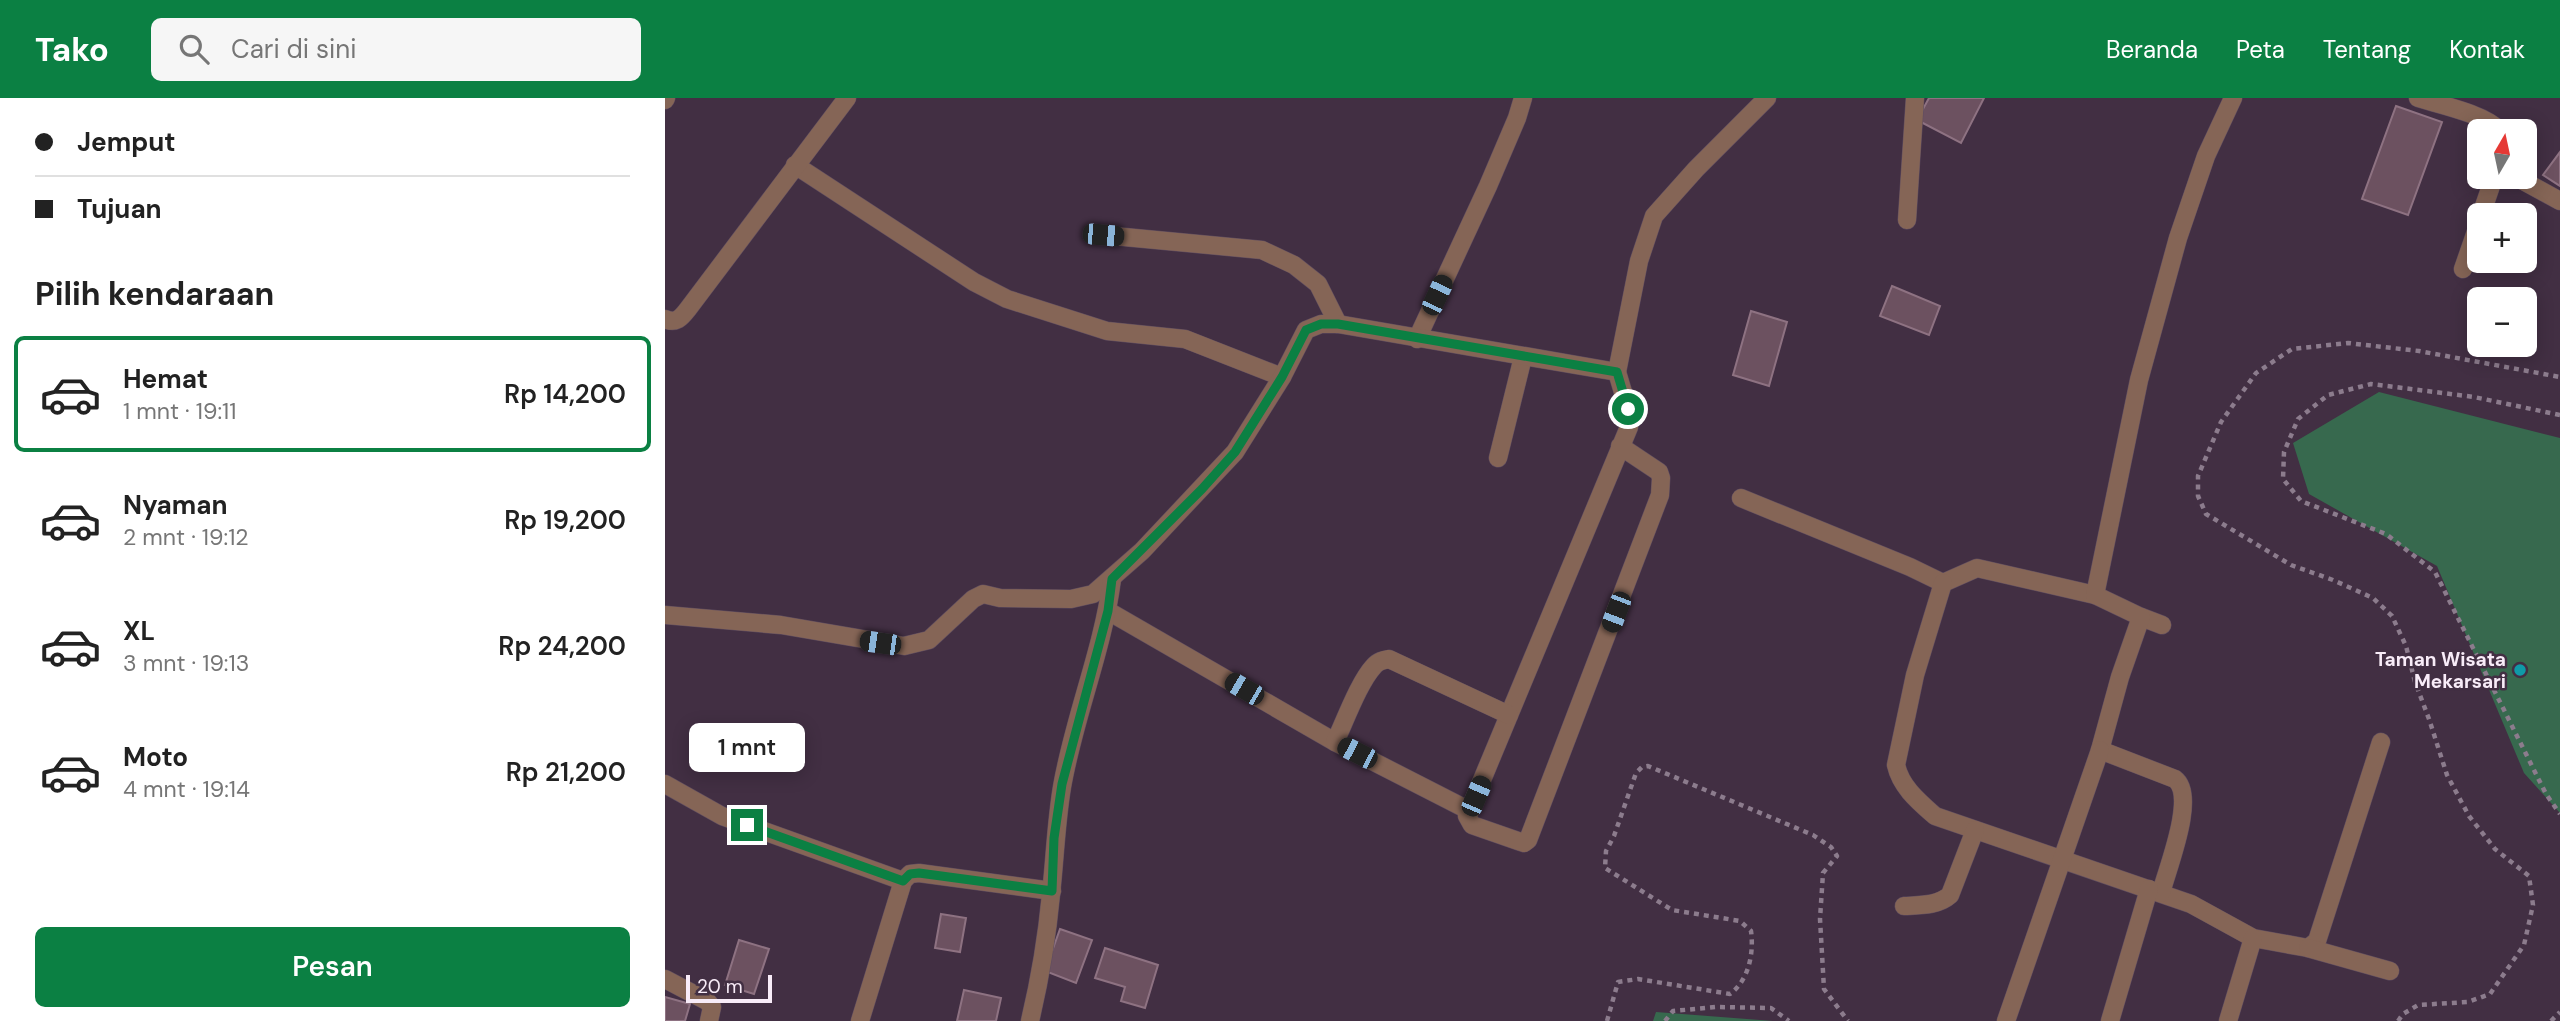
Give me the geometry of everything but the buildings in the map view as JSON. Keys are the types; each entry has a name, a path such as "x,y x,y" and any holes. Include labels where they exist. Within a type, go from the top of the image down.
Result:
{"street":[{"path":"665,319 677,321 688,309 846,98"},
{"path":"1417,339 1488,186 1523,98"},
{"path":"1620,446 1659,472 1660,495 1528,840 1524,843 1472,825 1467,819 1620,446 1629,427 1617,372 1639,261 1654,216 1696,169 1767,98"},
{"path":"1907,220 1915,98"},
{"path":"2095,595 2146,354 2190,199 2206,156 2233,98"},
{"path":"2418,98 2480,119"},
{"path":"795,165 974,282 1007,299 1107,331 1185,339 1282,377"},
{"path":"2537,188 2560,201"},
{"path":"1103,235 1262,250 1294,265 1318,285 1338,324"},
{"path":"2463,269 2467,257"},
{"path":"665,615 781,625 904,646 929,640 973,599 983,594 1000,598 1071,599 1093,594 1112,579 1202,489 1235,452 1282,377 1306,330 1321,324 1338,324 1617,372"},
{"path":"1498,458 1523,357"},
{"path":"1741,498 1943,583"},
{"path":"2162,625 2095,595 1977,568 1943,583 1915,675 1896,765 1898,776 1916,799 1935,816 2191,904 2253,938 2308,948 2390,971"},
{"path":"1030,1021 1044,952 1052,891 1054,838 1062,784 1108,611 1112,579"},
{"path":"1108,611 1335,742 1470,811"},
{"path":"2005,1021 2063,861 2141,617"},
{"path":"1335,742 1375,664 1389,659 1509,715"},
{"path":"2308,948 2317,941 2381,742"},
{"path":"2100,750 2179,782 2182,786 2184,806 2110,1021"},
{"path":"665,784 722,816 903,881"},
{"path":"1904,906 1929,904 1944,900 1950,895 1976,830"},
{"path":"860,1021 903,881 910,874 1052,891"},
{"path":"2228,1021 2253,938"},
{"path":"665,979 707,1001 712,1007 709,1021"}],"path":[{"path":"2398,1021 2403,1014 2418,1005 2468,1002 2490,994 2524,945 2533,905 2529,876 2495,849 2469,816 2447,775 2415,682 2406,646 2392,616 2373,598 2291,565 2206,514 2198,496 2198,476 2221,422 2256,373 2293,349 2348,343 2419,351 2560,377"},
{"path":"2560,415 2473,397 2371,384 2328,395 2298,419 2284,452 2283,479 2301,501 2386,534 2435,572 2546,794 2560,814"},
{"path":"1607,1021 1618,982 1638,979 1730,994 1743,980 1753,948 1751,931 1739,921 1672,909 1605,868 1606,851 1636,773 1642,766 1648,766 1813,835 1831,847 1837,856 1823,873 1820,919 1824,989 1848,1021"},
{"path":"1665,1021 1673,1011 1716,1007 1771,1008 1789,1021"},
{"path":"2551,1021 2560,1012"}],"green space":[{"name":"Taman Wisata Mekarsari","path":"2379,392 2560,438 2560,813 2524,773 2437,566 2309,494 2293,443"},
{"path":"1656,1012 1773,1021 1653,1021"}],"place":[{"name":"Taman Wisata Mekarsari","path":"2520,670"}],"route":[{"path":"747,825 903,881 910,874 919,873 1052,891 1054,838 1062,784 1108,611 1112,579 1235,452 1282,377 1306,330 1321,324 1338,324 1617,372 1628,409"}]}
